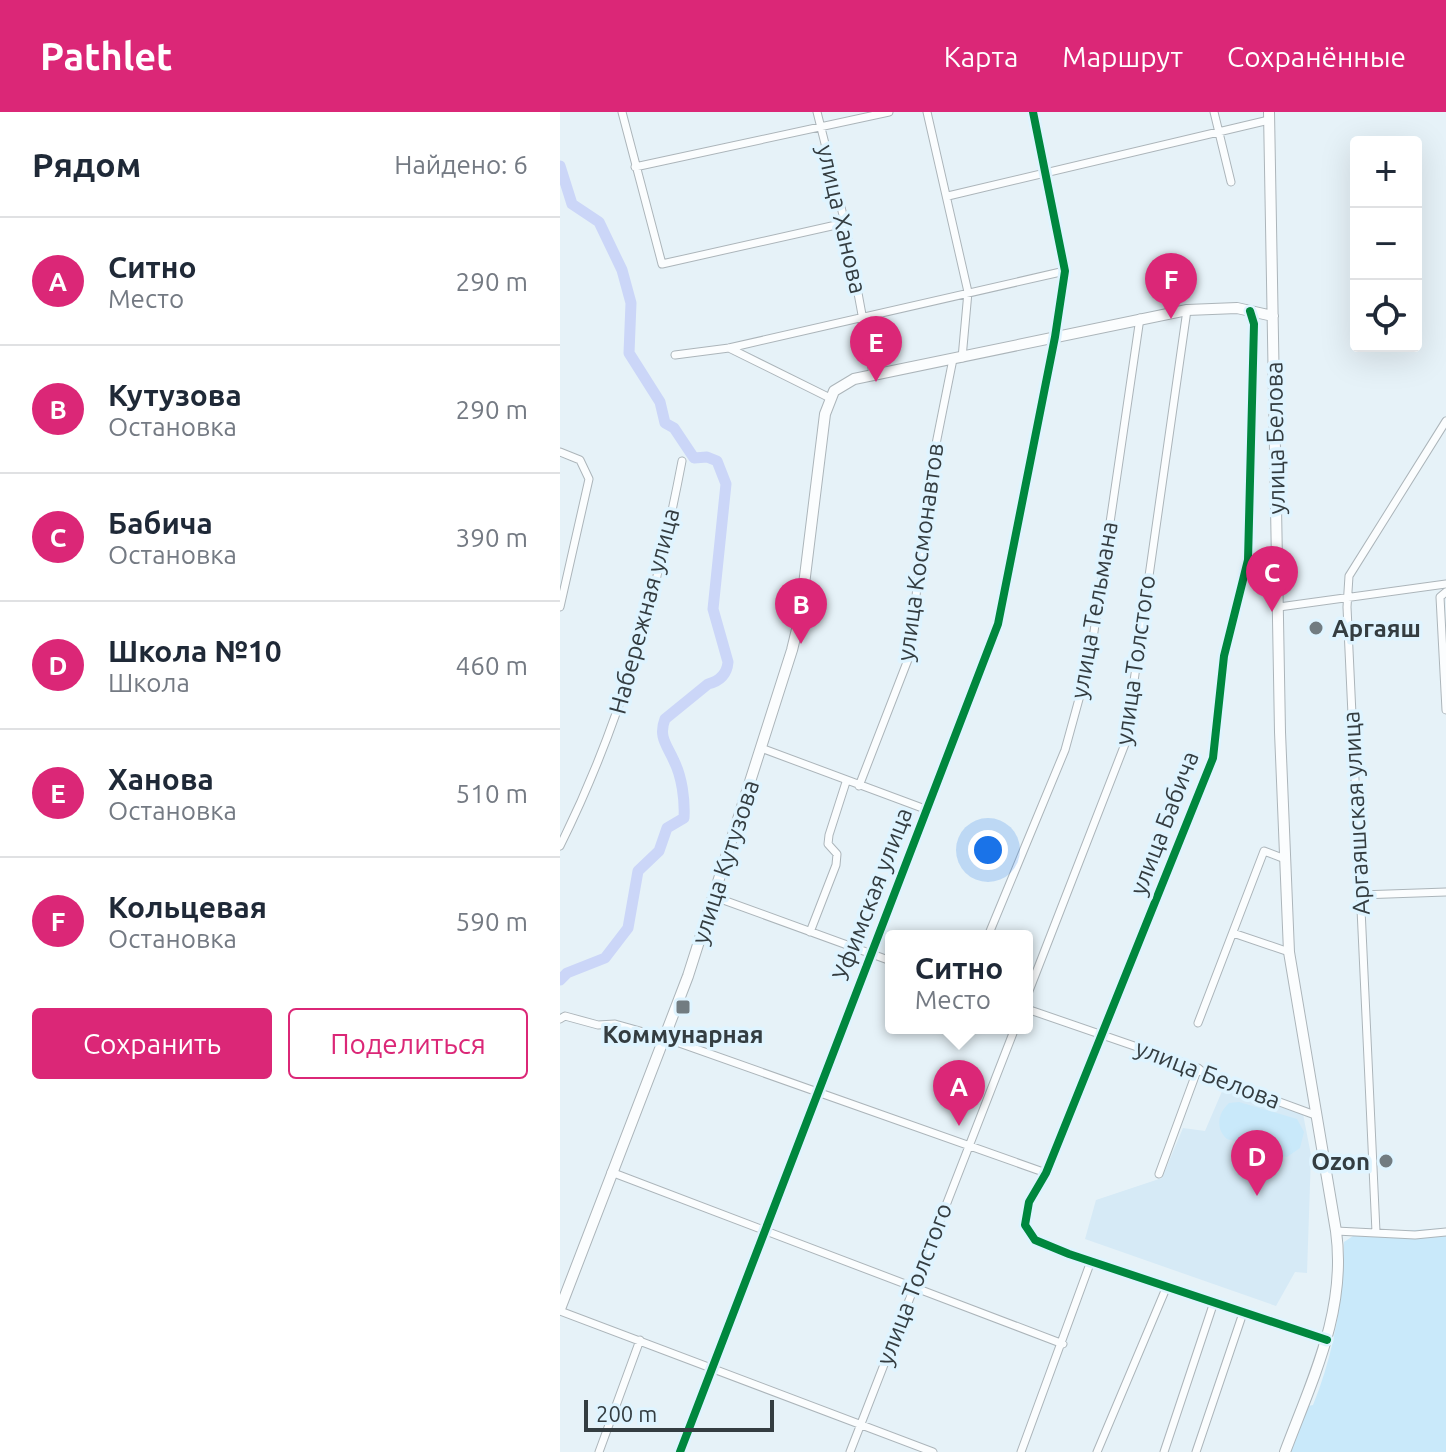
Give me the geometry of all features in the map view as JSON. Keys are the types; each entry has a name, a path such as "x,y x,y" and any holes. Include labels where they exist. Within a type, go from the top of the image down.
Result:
{"main road":[{"name":"улица Белова","path":"1269,116 1289,952 1336,1231 1337,1294 1327,1340 1285,1452"},
{"path":"830,398 845,383 873,374 958,359 1140,318 1208,306 1273,316"},
{"name":"улица Кутузова","path":"560,1310 564,1281 665,1038 715,897 800,617 825,414 830,398"}],"street":[{"path":"622,112 662,264 845,223"},
{"name":"улица Ханова","path":"817,112 845,223 873,374"},
{"path":"635,167 889,112"},
{"name":"улица Космонавтов","path":"859,786 909,657 930,474 958,359 968,292 927,112"},
{"name":"Уфимская улица","path":"680,1452 998,624 1055,337 1065,271 1033,112"},
{"path":"1214,112 1231,182"},
{"path":"948,196 1220,133 1269,116"},
{"path":"675,355 729,348 1065,271"},
{"name":"улица Толстого","path":"1033,981 1125,744 1187,310"},
{"name":"улица Бабича","path":"1091,1261 1035,1240 1026,1231 1025,1218 1029,1202 1046,1173 1213,758 1224,656 1248,560 1254,324 1250,311"},
{"name":"улица Тельмана","path":"990,930 1065,750 1090,659 1140,318"},
{"path":"729,348 830,398"},
{"name":"Аргаяшская улица","path":"1376,1232 1349,576 1446,421"},
{"path":"560,452 580,460 586,469 589,492 560,607"},
{"name":"Набережная улица","path":"560,846 623,703 649,613 682,461"},
{"path":"1248,560 1278,571"},
{"path":"1279,607 1348,595 1446,584"},
{"path":"1446,592 1440,597 1446,710"},
{"path":"761,748 925,809"},
{"path":"810,932 836,865 837,854 828,844 829,835 846,782"},
{"name":"улица Белова","path":"1198,1023 1264,851 1285,859"},
{"path":"1360,895 1446,892"},
{"path":"715,897 885,959"},
{"path":"1233,933 1289,952"},
{"path":"1033,1011 1102,1034"},
{"path":"562,1018 598,1025 615,1024 665,1038 1046,1173"},
{"name":"улица Толстого","path":"850,1452 1013,1034"},
{"name":"улица Белова","path":"1102,1034 1315,1115"},
{"path":"1159,1174 1198,1068"},
{"path":"611,1172 1063,1344"},
{"path":"1336,1231 1415,1235 1446,1232"},
{"path":"1021,1452 1091,1261 1327,1340"},
{"path":"1097,1452 1167,1286"},
{"path":"1164,1452 1214,1302"},
{"path":"560,1310 933,1452"},
{"path":"1196,1452 1243,1313"},
{"path":"599,1452 640,1340"}],"shaded area":[{"path":"1223,1089 1303,1114 1311,1155 1307,1273 1295,1272 1276,1306 1085,1239 1096,1200 1162,1178 1183,1128 1205,1131"},
{"path":"1239,1102 1297,1119 1304,1132 1300,1148 1287,1157 1227,1139 1219,1125 1220,1116 1229,1103"},
{"path":"1446,1228 1446,1452 1291,1452 1308,1406 1313,1405 1332,1346 1342,1285 1344,1242 1356,1234"}],"waterway":[{"path":"560,166 572,204 599,222 622,270 631,303 629,353 660,402 665,423 674,428 694,458 707,457 717,461 726,484 713,609 728,662 722,676 665,719 663,736 681,781 684,818 667,828 659,851 638,871 628,928 605,958 567,973 560,980"}],"cycle path":[{"path":"680,1452 998,624 1055,337 1065,271 1033,112"},
{"path":"1250,311 1254,324 1248,560 1224,656 1213,758 1046,1173 1029,1202 1025,1225 1035,1240 1069,1254 1327,1340"}],"place":[{"name":"Кольцевая","path":"1171,319"},
{"name":"Ханова","path":"876,382"},
{"name":"Бабича","path":"1272,612"},
{"name":"Аргаяш","path":"1316,628"},
{"name":"Кутузова","path":"801,644"},
{"name":"Коммунарная","path":"683,1007"},
{"name":"Ситно","path":"959,1126"},
{"name":"Ozon","path":"1386,1161"},
{"name":"Школа №10","path":"1257,1196"}]}
